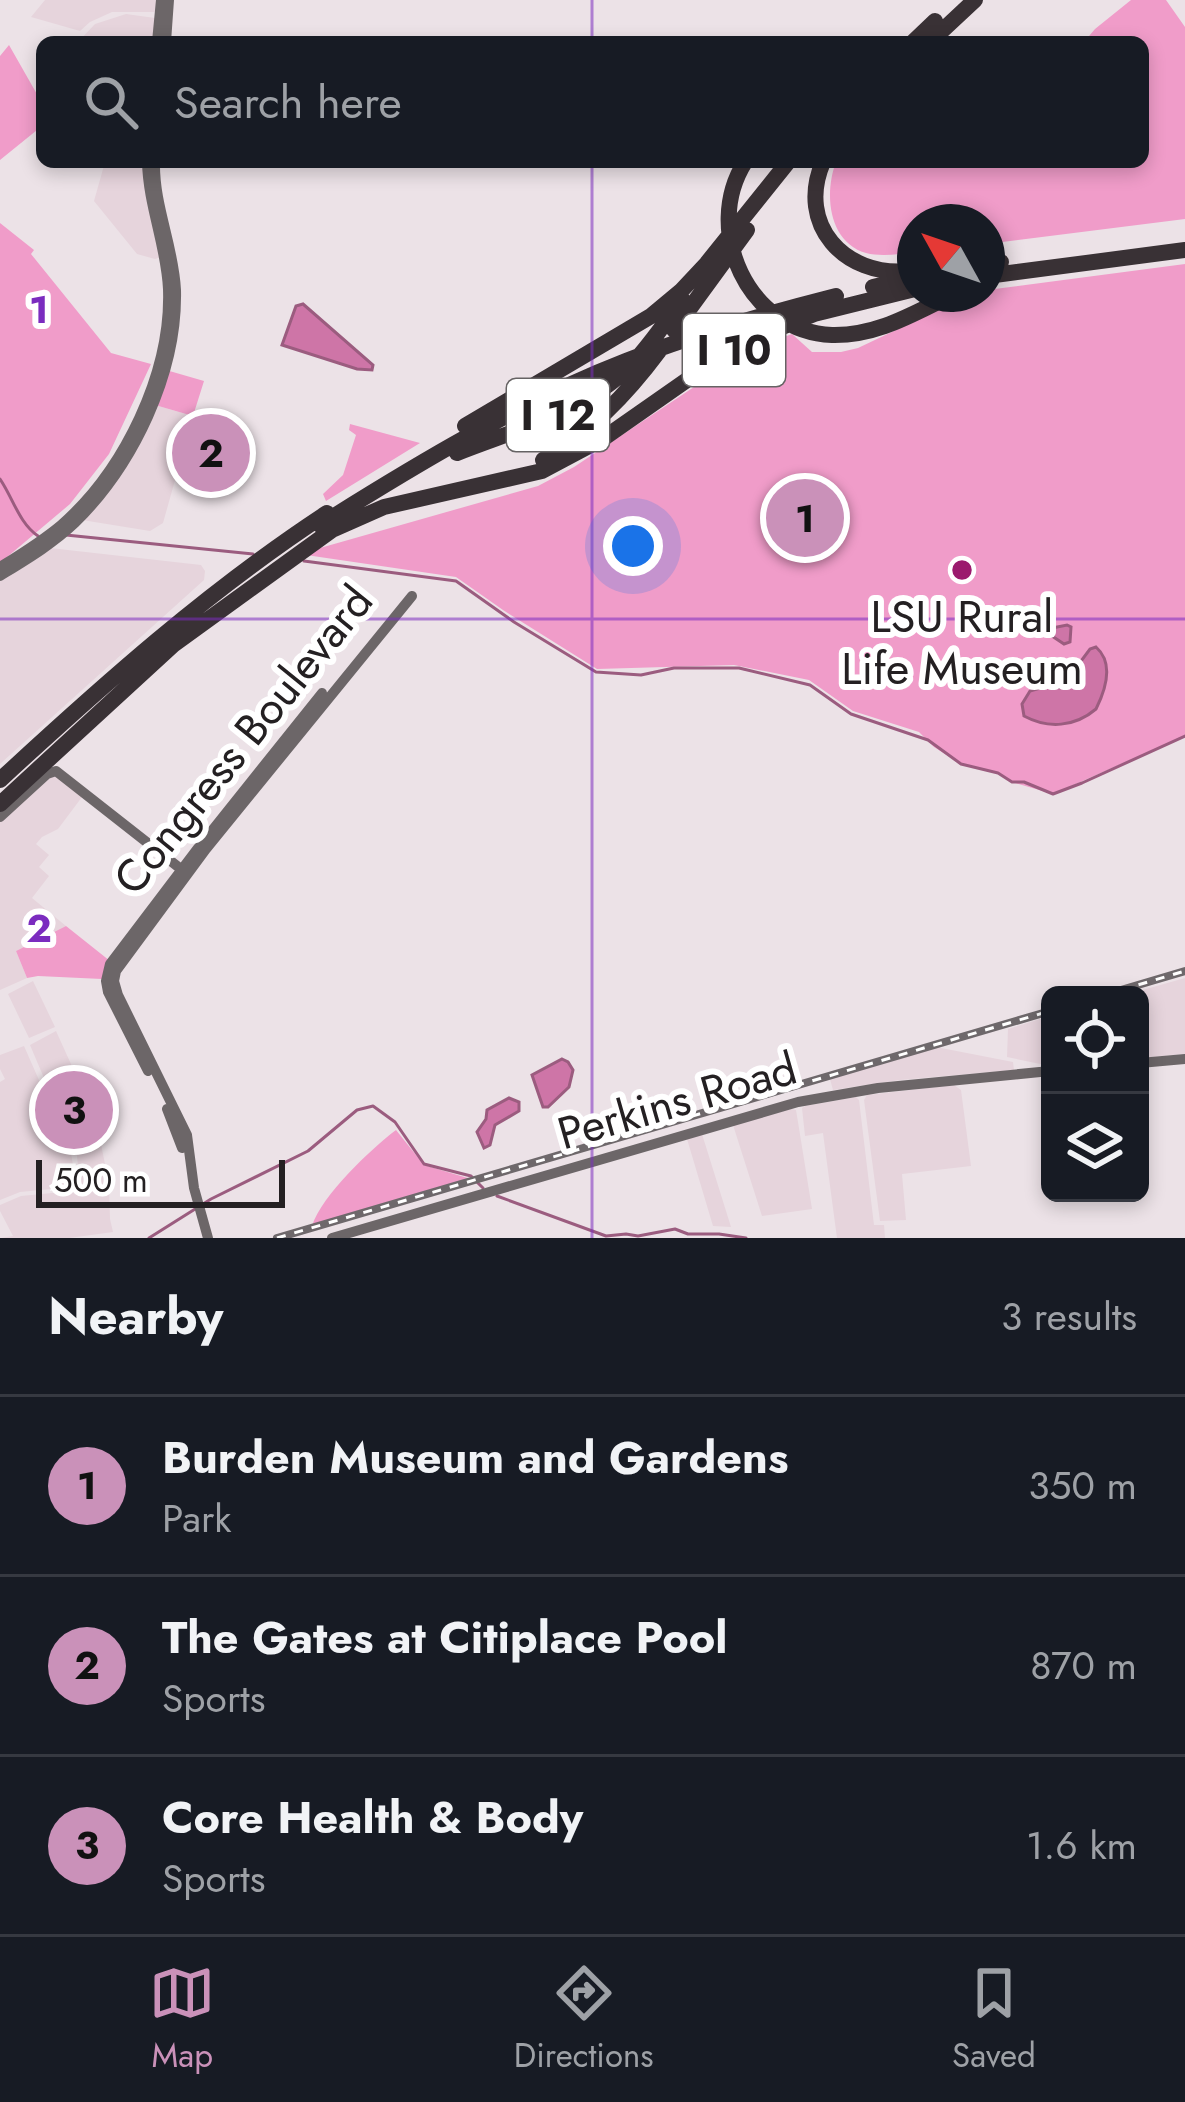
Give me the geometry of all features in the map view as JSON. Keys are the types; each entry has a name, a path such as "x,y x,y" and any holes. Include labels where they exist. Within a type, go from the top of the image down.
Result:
{"highway":[{"path":"922,36 958,0"},
{"path":"924,36 975,0"},
{"path":"742,168 730,196 728,233 741,275 775,315 828,335 863,334 918,312"},
{"name":"I 12","path":"354,503 594,395 650,344 783,168"},
{"path":"470,488 542,461 613,407 796,168"},
{"path":"821,168 816,206 821,225 835,245 869,268 897,272"},
{"path":"1005,261 1185,240"},
{"path":"1005,274 1185,250"},
{"path":"375,482 651,316 711,259"},
{"name":"I 10","path":"0,789 190,620 306,533 403,473 529,405 623,362 897,278"},
{"name":"I 10","path":"0,803 172,646 332,530 384,507 542,471 604,438 707,366 782,325 897,293"},
{"path":"0,779 133,659 241,572 375,482 529,405"}],"street":[{"path":"162,36 165,0"},
{"path":"0,577 40,550 104,490 149,412 175,321 175,273 152,168"},
{"path":"0,567 70,522"},
{"name":"Congress Boulevard","path":"208,1238 187,1135 114,981 122,960 185,872 395,609"},
{"path":"0,818 53,770 185,872"},
{"path":"1149,1062 1185,1059"},
{"name":"Perkins Road","path":"332,1238 809,1100 878,1088 1041,1072"}],"shaded area":[{"path":"45,0 159,0 154,12 112,12 80,31 31,17"},
{"path":"1131,0 1166,0 1185,27 1185,219 1005,242 1005,204 897,204 897,254 866,253 844,238 830,202 834,168 1149,168 1149,36 1089,36"},
{"path":"126,14 155,18 155,36 84,36 95,24"},
{"path":"9,45 36,92 36,131 0,160 0,56"},
{"path":"103,168 146,168 161,257 137,254 94,201"},
{"path":"0,223 34,250 31,254 111,353 151,364 109,454 70,504 0,563"},
{"path":"1185,264 1185,736 1053,794 961,764 919,732 853,711 809,680 734,665 597,669 456,577 306,555 538,486 762,345 792,334 812,352 858,348 934,312 1005,312 1005,288"},
{"path":"303,304 373,365 372,370 282,345 296,306"},
{"path":"166,370 204,381 193,416 155,405"},
{"path":"155,405 193,416 163,523 150,531 82,520"},
{"path":"350,424 420,443 326,501 323,494 343,475 356,435 349,430"},
{"path":"50,548 201,565 204,580 0,764 0,579"},
{"path":"1042,613 1052,628 1071,627 1070,642 1064,644 1035,631 1034,618"},
{"path":"1096,647 1107,668 1096,709 1061,724 1024,716 1022,704 1030,691 1061,688"},
{"path":"50,771 85,793 58,829 36,844 49,855 39,867 49,876 32,898 66,926 16,951 27,978 0,990 0,818"},
{"path":"66,926 110,961 102,979 27,978 16,951"},
{"path":"1185,978 1185,1054 1149,1057 1149,988"},
{"path":"33,981 55,1027 29,1038 8,994"},
{"path":"1041,1019 1041,1064 1007,1057 1008,1029"},
{"path":"56,1031 101,1144 113,1232 69,1238 1,1238 13,1236 0,1205 21,1196 73,1191 80,1185 77,1156 30,1045"},
{"path":"24,1046 71,1153 76,1183 0,1200 0,1082 5,1079 0,1055"},
{"path":"936,1047 1013,1062 1014,1070 833,1090 830,1079"},
{"path":"562,1059 573,1070 569,1087 543,1107 532,1075"},
{"path":"954,1085 961,1090 971,1166 902,1174 906,1220 880,1221 864,1100 867,1095"},
{"path":"856,1097 874,1225 884,1225 885,1238 837,1238 823,1133 805,1136 802,1108"},
{"path":"509,1098 519,1102 519,1111 495,1125 490,1145 484,1148 477,1132 487,1110"},
{"path":"796,1110 812,1209 762,1216 733,1125"},
{"path":"396,1130 424,1165 471,1179 312,1226 336,1187"},
{"path":"702,1134 731,1227 713,1226 687,1139"}],"waterway":[{"path":"0,479 21,517 38,536"},
{"path":"66,535 253,554"},
{"path":"304,561 456,581 596,672 641,675 674,668 739,668 810,685 851,714 928,740 961,764 1053,794 1185,736"},
{"path":"149,1238 211,1199 308,1151 357,1110 373,1106 395,1122 424,1164 471,1176 483,1188"},
{"path":"497,1196 606,1236 675,1229 746,1238"}],"railway":[{"path":"1134,986 1185,971"},
{"path":"277,1238 1041,1014"}],"place":[{"name":"The Gates at Citiplace Pool","path":"211,453"},
{"name":"Burden Museum and Gardens","path":"805,518"},
{"name":"LSU Rural Life Museum","path":"962,570"},
{"name":"Core Health & Body","path":"74,1110"}]}
